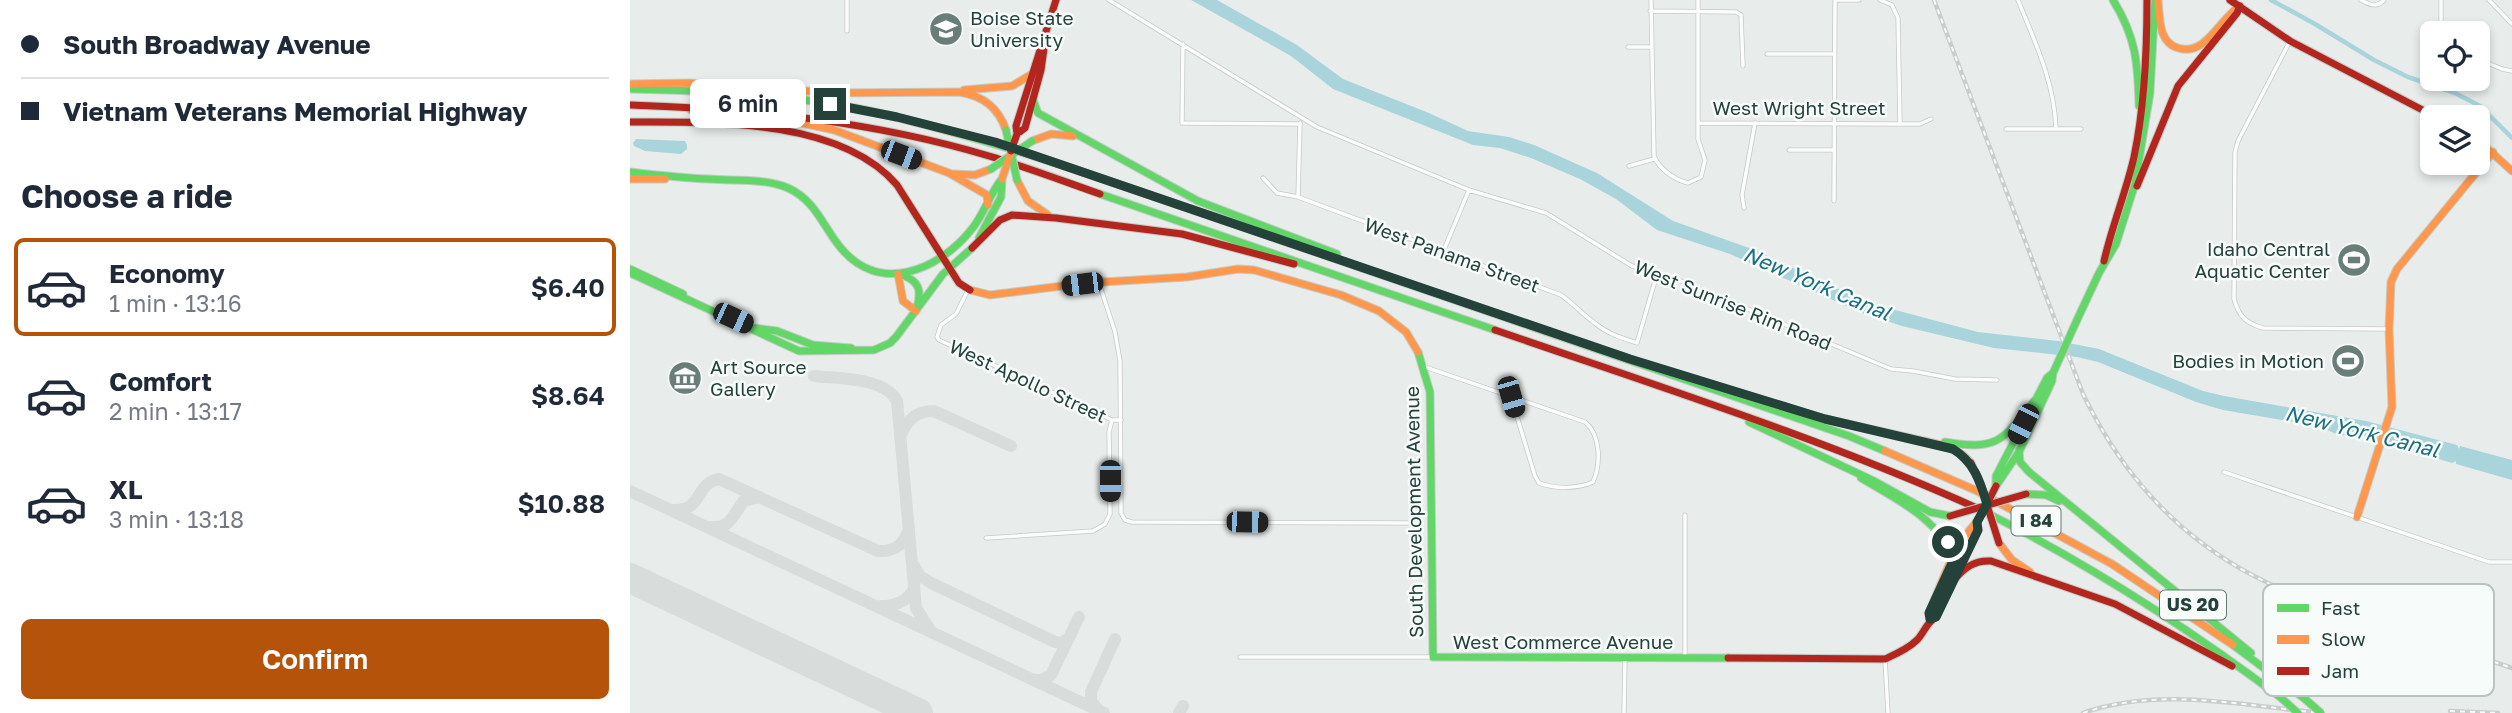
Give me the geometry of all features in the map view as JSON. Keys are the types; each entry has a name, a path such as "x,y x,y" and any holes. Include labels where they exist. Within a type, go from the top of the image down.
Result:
{"main road":[{"path":"972,248 1002,197 1002,179 1017,134 1016,126 1056,0"},
{"path":"2113,0 2129,24 2137,53 2140,127"},
{"path":"2104,263 2125,192 2140,127 2146,71 2147,0"},
{"path":"2157,0 2164,38 2170,44 2185,50 2201,45 2238,3"},
{"path":"2133,195 2150,109 2157,0"},
{"path":"2230,0 2290,41 2420,109"},
{"path":"1996,486 2004,480 2019,450 2077,320 2104,263 2115,247 2133,195 2178,86 2237,13 2238,3"},
{"path":"1017,134 1025,128 1041,70 1046,34"},
{"path":"948,92 1012,86 1032,74"},
{"path":"630,86 700,82 864,94 966,92 985,100 999,113 1006,130 1021,191 1030,204 1056,218"},
{"name":"I 84","path":"630,86 783,98 863,110 927,124 1033,154 1849,436 1998,501 2074,542 2135,578 2263,668"},
{"path":"1033,100 1038,113 1198,201 1304,240 1380,273"},
{"path":"630,105 757,116 812,124 855,137 949,173 987,195 988,205"},
{"name":"I 84","path":"630,105 723,108 800,115 913,136 989,156 1850,453 1913,479 2012,526 2134,595 2263,684"},
{"path":"630,122 691,123 767,129 845,146 874,162 887,174 959,283 968,290"},
{"path":"949,173 975,174 991,169 1044,135 1058,134 1081,139"},
{"path":"2490,150 2512,171"},
{"path":"2357,517 2392,407 2390,289 2397,269 2493,152"},
{"path":"630,172 773,183 797,191 810,201 847,255 870,269 888,275 929,267 944,257 964,240 988,205 994,187 1002,179"},
{"path":"630,179 684,178"},
{"path":"630,271 799,351 874,350 890,343 950,267 1003,217 1056,218 1182,234 1337,275"},
{"name":"South Development Avenue","path":"968,290 990,295 1099,282 1191,277 1238,269 1273,274 1383,311 1410,337 1425,367 1430,391 1433,657"},
{"path":"630,271 756,328 777,331 813,345 866,350"},
{"path":"898,274 903,302 916,312"},
{"path":"898,274 919,284 921,295 916,312"},
{"path":"1630,359 1825,419 1974,448 1985,447 2005,436 2035,400"},
{"path":"1930,619 1929,613 1954,559 1987,504 1996,486 1996,476 2047,378 2053,373"},
{"path":"1672,391 1776,433 1930,512 1960,515 1987,504 2026,494 2046,495 2076,512"},
{"path":"1890,432 1953,449 1971,463 1987,504"},
{"name":"US 20","path":"2019,450 2023,466 2076,512 2213,620 2263,664"},
{"path":"1835,462 1930,524 1948,542 1954,559"},
{"name":"US 20","path":"1987,504 1999,543 2020,566 2054,583 2135,613 2260,682"},
{"path":"1885,659 1916,640 1930,619 1936,617 1978,530 1977,522"},
{"path":"1953,581 1970,564 1984,560 2054,583"},
{"name":"West Commerce Avenue","path":"1433,657 1885,659"},
{"name":"I 84","path":"2279,696 2298,713"},
{"name":"I 84","path":"2301,696 2321,713"}],"street":[{"path":"847,0 847,31"},
{"name":"West Sunrise Rim Road","path":"1109,0 1303,120 1469,190 1546,213 1632,266 1681,281 1891,369 1913,370 1955,379 1997,380"},
{"path":"1650,0 1654,159 1659,166 1688,183 1696,181 1702,175 1705,160 1698,139 1698,0"},
{"path":"1834,201 1835,0 1859,0"},
{"path":"1880,0 1892,5 1898,18 1900,124"},
{"path":"2018,0 2048,74 2056,128"},
{"path":"2361,0 2374,6 2380,5 2384,0"},
{"path":"2441,0 2441,21"},
{"path":"2488,0 2512,24"},
{"path":"1650,11 1735,12 1741,15 1742,66"},
{"path":"2290,41 2240,136 2235,152 2234,299 2242,318 2249,324 2263,328 2389,329"},
{"path":"1183,44 1182,122 1298,124 1303,120"},
{"path":"1628,47 1650,47"},
{"path":"1767,54 1835,54"},
{"path":"2490,64 2512,71"},
{"name":"West Wright Street","path":"1698,123 1920,124 1931,119"},
{"path":"1744,208 1742,195 1755,123"},
{"path":"1298,124 1298,197"},
{"path":"2006,129 2081,129"},
{"path":"1789,150 1834,150"},
{"path":"1629,166 1654,159"},
{"name":"West Panama Street","path":"1263,178 1277,193 1298,197 1561,295 1612,335 1637,344 1657,274"},
{"path":"1443,251 1469,190"},
{"path":"1099,282 1116,340 1121,376 1121,513 1125,520 1410,523"},
{"name":"West Apollo Street","path":"968,290 956,314 941,325 937,337 1112,420 1121,421"},
{"path":"1425,367 1585,422 1593,429 1597,439 1597,472 1593,482 1583,486 1548,486 1539,483 1511,397"},
{"path":"986,538 1093,531 1105,524 1110,514 1112,420"},
{"path":"2224,472 2489,562 2512,562"},
{"path":"1685,514 1685,659"},
{"name":"West Commerce Avenue","path":"1240,657 1433,657"},
{"path":"1624,713 1625,658"},
{"path":"1885,659 1888,713"}],"water":[{"name":"New York Canal","path":"1191,0 1217,0 1297,45 1343,79 1468,131 1509,137 1534,145 1597,173 1673,221 1752,249 1869,303 1978,332 2058,341 2099,349 2203,391 2366,421 2457,445 2459,449 2460,446 2512,460 2512,480 2456,464 2456,461 2452,463 2362,435 2342,435 2323,427 2223,410 2196,402 2098,362 2077,357 1994,348 1902,326 1862,313 1730,254 1657,230 1616,199 1580,179 1531,158 1500,148 1473,145 1333,89 1291,56"},
{"path":"636,139 685,141 687,149 681,154 645,151 634,146"}],"waterway":[{"path":"2271,0 2374,60 2480,106 2512,138"}],"taxiway":[{"path":"814,376 872,383 891,393 897,401 916,608 930,630"},
{"path":"901,435 913,417 934,411 1011,446"},
{"path":"674,510 690,506 706,486 719,479 878,551 898,546 909,529"},
{"path":"630,491 1104,713"},
{"path":"709,527 727,524 744,501 760,497"},
{"path":"914,566 920,576 931,583 1055,642 1062,643 1069,638"},
{"path":"880,606 900,602 908,597 914,588"},
{"path":"1033,680 1042,680 1051,675 1079,617"},
{"path":"1099,711 1091,701 1091,692 1115,639"},
{"path":"1179,713 1183,706"}],"runway":[{"path":"630,578 918,713"}],"railway":[{"path":"1934,0 2083,394 2098,423 2134,476 2177,522 2201,543 2270,584"},
{"path":"2494,662 2512,668"},
{"path":"2083,713 2112,705 2172,699 2322,713"},
{"path":"2450,711 2498,713"}],"traffic: fast":[{"path":"2113,0 2131,38 2138,76 2139,106"},
{"path":"2077,320 2116,244 2135,184 2150,93 2155,0"},
{"path":"630,89 748,94 865,110 940,128 1062,165"},
{"path":"1033,100 1038,113 1198,201 1337,254"},
{"path":"1006,130 1017,180"},
{"path":"991,169 1032,141"},
{"path":"630,172 760,181 788,188 812,206 840,247 855,262 890,274 908,272 942,257 976,224 1001,180"},
{"path":"979,238 1001,197 1002,179"},
{"path":"1100,194 1495,330"},
{"path":"630,273 799,351 874,350 890,343 896,337 943,274 972,248"},
{"path":"1362,268 1849,436 1885,451"},
{"path":"630,269 683,294"},
{"path":"902,275 918,287 917,307"},
{"path":"2053,373 2077,320"},
{"path":"755,328 777,331 813,345 851,348"},
{"path":"1418,352 1430,392 1433,657 1728,658"},
{"path":"1996,486 1996,476 2047,378 2053,373"},
{"path":"1996,486 2019,452 2052,381 2053,373"},
{"path":"1945,442 1977,445 1998,439 2015,425 2035,400"},
{"path":"1749,422 1874,481 1930,512 1950,516"},
{"path":"2019,450 2020,462 2029,472 2251,653"},
{"path":"1861,478 1902,502 1927,521 1938,532 1954,559"},
{"path":"2026,494 2046,495 2059,501"},
{"path":"1977,522 1986,505"},
{"path":"1989,514 2139,599 2263,685"},
{"path":"2233,645 2263,668"},
{"path":"2301,696 2305,699"},
{"path":"2280,697 2298,713"},
{"path":"2305,699 2321,713"}],"traffic: slow":[{"path":"2158,0 2163,35 2171,45 2188,49 2205,42 2240,6"},
{"path":"964,90 1012,86 1032,74"},
{"path":"630,84 689,83 835,93 959,92 975,96 988,104 999,115 1006,130"},
{"path":"691,110 788,120 834,130 949,173 987,195 988,205"},
{"path":"1032,141 1051,134 1073,136"},
{"path":"2490,151 2512,171"},
{"path":"2357,517 2392,407 2389,329 2391,282 2397,269 2493,152"},
{"path":"1002,179 1010,155"},
{"path":"1062,165 1362,268"},
{"path":"954,174 975,175 991,169"},
{"path":"630,179 665,179"},
{"path":"1017,180 1028,201 1048,215"},
{"path":"970,290 990,295 1086,283 1187,277 1238,269 1254,270 1341,295 1379,311 1406,332 1418,352"},
{"path":"898,274 903,301 916,311"},
{"path":"1742,394 1825,419 1946,446 1963,455 1971,463"},
{"path":"1885,451 1975,490 2112,564 2233,645"},
{"path":"1930,619 1929,613 1949,565 1961,542 1977,522"},
{"path":"1999,543 2012,560 2030,572"}],"traffic: jam":[{"path":"1046,34 1041,70 1025,128 1017,134 1016,126 1056,0"},
{"path":"2104,261 2138,137 2145,78 2147,0"},
{"path":"2230,0 2290,41 2420,109"},
{"path":"2137,186 2178,86 2240,6"},
{"path":"630,105 766,114 901,134 989,156 1100,194"},
{"path":"630,122 698,122 772,128 843,147 872,163 897,185 959,283 970,290"},
{"path":"1011,151 1017,134"},
{"path":"972,248 1000,220 1012,215 1182,234 1294,264"},
{"path":"1495,330 1800,436 1979,509"},
{"path":"1971,463 1999,543"},
{"path":"1987,504 1996,486"},
{"path":"1950,516 2026,494"},
{"path":"1728,658 1885,659 1902,651 1917,640 1936,617 1978,530 1977,522"},
{"path":"1953,581 1970,566 1991,561 2115,604 2232,666"}],"place":[{"name":"Boise State University","path":"946,29"},
{"name":"Idaho Central Aquatic Center","path":"2354,260"},
{"name":"Bodies in Motion","path":"2348,361"},
{"name":"Art Source Gallery","path":"685,378"}],"route":[{"path":"830,104 941,127 995,142 1630,359 1825,419 1946,446 1963,455 1971,463 1987,504 1977,522 1978,530 1936,617 1930,619 1929,613 1954,559 1948,542"}]}
